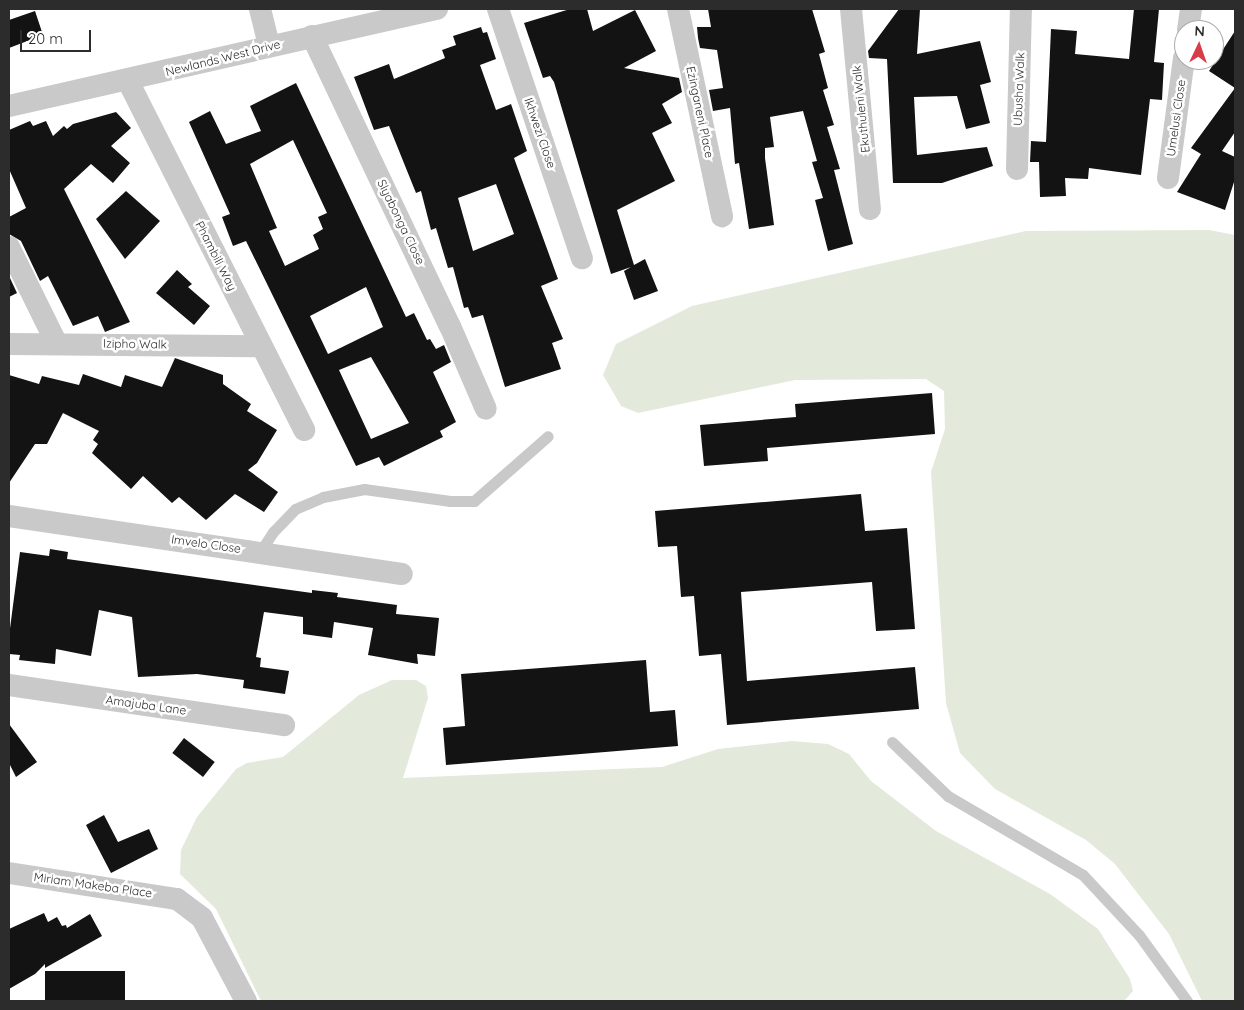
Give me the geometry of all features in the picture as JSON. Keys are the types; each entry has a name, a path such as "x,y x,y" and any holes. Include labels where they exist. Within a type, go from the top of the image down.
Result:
{"street":[{"path":"260,9 269,46"},
{"name":"Newlands West Drive","path":"9,106 128,81 269,46 437,9"},
{"name":"Ikhwezi Close","path":"498,9 582,258"},
{"name":"Ezinganeni Place","path":"678,9 722,216"},
{"name":"Ekuthuleni Walk","path":"851,9 870,209"},
{"name":"Ubusha Walk","path":"1017,169 1021,9"},
{"name":"Slyabonga Close","path":"312,36 450,326 486,409"},
{"name":"Umelusi Close","path":"1168,178 1182,70"},
{"name":"Phambili Way","path":"128,81 304,430"},
{"path":"9,247 56,342"},
{"name":"Izipho Walk","path":"9,344 56,342 261,346"},
{"name":"Imvelo Close","path":"9,516 402,574"},
{"name":"Amajuba Lane","path":"9,685 284,725"},
{"name":"Miriam Makeba Place","path":"9,874 177,899 202,918 246,1001"}],"lane":[{"path":"260,552 273,532 295,509 323,497 364,490 450,502 474,501 548,436"},
{"path":"892,742 948,796 1083,875 1139,935 1187,1001"}],"shaded area":[{"path":"1209,230 1235,235 1235,1001 1202,1001 1169,934 1115,864 1086,840 995,789 960,753 946,703 931,472 945,429 944,391 926,379 795,380 638,413 621,406 603,375 616,344 692,306 1026,231"},
{"path":"392,680 416,680 426,686 428,698 403,778 662,767 718,749 792,741 828,744 849,754 871,781 936,831 1050,894 1098,929 1130,979 1133,991 1124,1001 261,1001 216,909 180,874 181,850 197,817 236,769 247,763 283,757 359,695"}],"building":[{"path":"570,9 587,9 593,31 635,10 656,51 624,68 679,78 682,92 662,104 672,123 652,133 675,181 617,210 634,265 645,259 658,291 634,300 624,271 631,267 611,274 554,82 550,76 543,78 524,23"},
{"path":"708,9 812,9 825,52 819,54 828,88 823,90 834,125 827,127 840,169 834,170 853,244 828,251 815,200 823,198 812,162 817,161 803,111 770,117 774,147 765,148 765,158 774,225 749,229 739,163 735,164 730,108 713,111 709,90 723,88 717,50 700,48 698,38 697,27 711,27"},
{"path":"899,9 920,9 917,54 980,41 991,82 980,85 990,123 966,129 957,96 914,97 917,155 987,147 993,166 942,183 893,183 887,59 869,58 868,51"},
{"path":"1134,9 1159,9 1154,62 1164,63 1162,100 1150,99 1141,175 1089,168 1088,179 1065,178 1066,196 1040,197 1039,162 1030,162 1031,141 1046,142 1051,29 1077,31 1075,54 1129,59"},
{"path":"35,11 43,35 9,48 9,20"},
{"path":"481,27 483,33 487,32 496,59 480,65 496,110 511,104 527,151 514,158 558,279 541,286 563,339 552,343 561,369 505,387 483,315 472,318 468,307 464,308 453,267 448,268 436,228 431,230 421,191 416,193 389,126 374,130 354,77 389,64 394,79 445,58 442,50 456,45 453,36","holes":["496,184 514,234 473,251 458,198"]},
{"path":"1235,31 1235,88 1209,71 1224,70 1224,48"},
{"path":"296,83 406,317 414,313 427,340 430,339 436,349 444,345 451,362 433,372 456,422 440,431 443,437 384,466 379,457 356,466 246,241 233,246 222,217 230,214 189,122 210,111 226,144 261,131 250,106","holes":["293,140 327,213 318,217 323,229 313,235 319,249 285,266 269,231 277,228 250,164","366,287 383,327 328,354 310,316","371,357 409,423 371,439 339,370"]},
{"path":"1235,88 1235,132 1222,151 1235,157 1235,179 1225,210 1177,192 1201,154 1191,148"},
{"path":"116,112 131,128 111,146 130,163 113,183 91,164 64,189 130,322 105,332 98,316 73,326 48,276 40,281 21,241 9,234 9,217 26,208 9,169 9,130 30,121 33,126 46,121 53,136 64,126 67,129 73,124"},
{"path":"126,191 160,221 125,259 96,219"},
{"path":"177,270 192,284 188,287 210,306 194,325 156,293"},
{"path":"9,276 17,293 9,297"},
{"path":"175,358 223,375 223,384 251,404 247,411 277,430 257,463 248,470 278,492 264,512 235,494 206,520 179,497 172,503 143,476 131,489 92,453 98,444 93,440 99,431 63,413 47,444 35,444 9,483 9,375 39,384 42,376 79,385 83,374 121,387 125,375 162,387"},
{"path":"932,393 935,434 767,448 768,461 704,466 700,425 796,417 795,404"},
{"path":"861,494 865,531 907,528 915,629 876,631 872,582 741,592 747,681 915,667 919,709 727,725 721,654 699,656 694,596 681,597 677,546 658,547 655,511"},
{"path":"50,549 68,552 67,559 312,593 312,590 338,593 337,597 397,605 396,614 439,618 435,656 417,654 418,664 368,655 373,628 334,622 332,638 303,634 303,617 264,612 256,657 261,658 260,667 289,671 285,694 243,688 244,680 197,674 138,677 132,617 99,610 91,656 56,649 55,664 19,660 20,655 9,654 9,636 20,552 49,556"},
{"path":"646,660 650,712 675,710 678,746 446,765 443,728 465,726 461,674"},
{"path":"9,724 37,762 16,777 9,763"},
{"path":"184,738 215,762 203,777 172,753"},
{"path":"104,815 118,842 149,829 158,849 111,873 86,825"},
{"path":"44,913 48,922 57,917 62,926 66,925 67,928 90,914 102,936 45,968 45,964 35,974 9,989 9,929"},
{"path":"45,971 125,971 125,1001 45,1001"}]}
